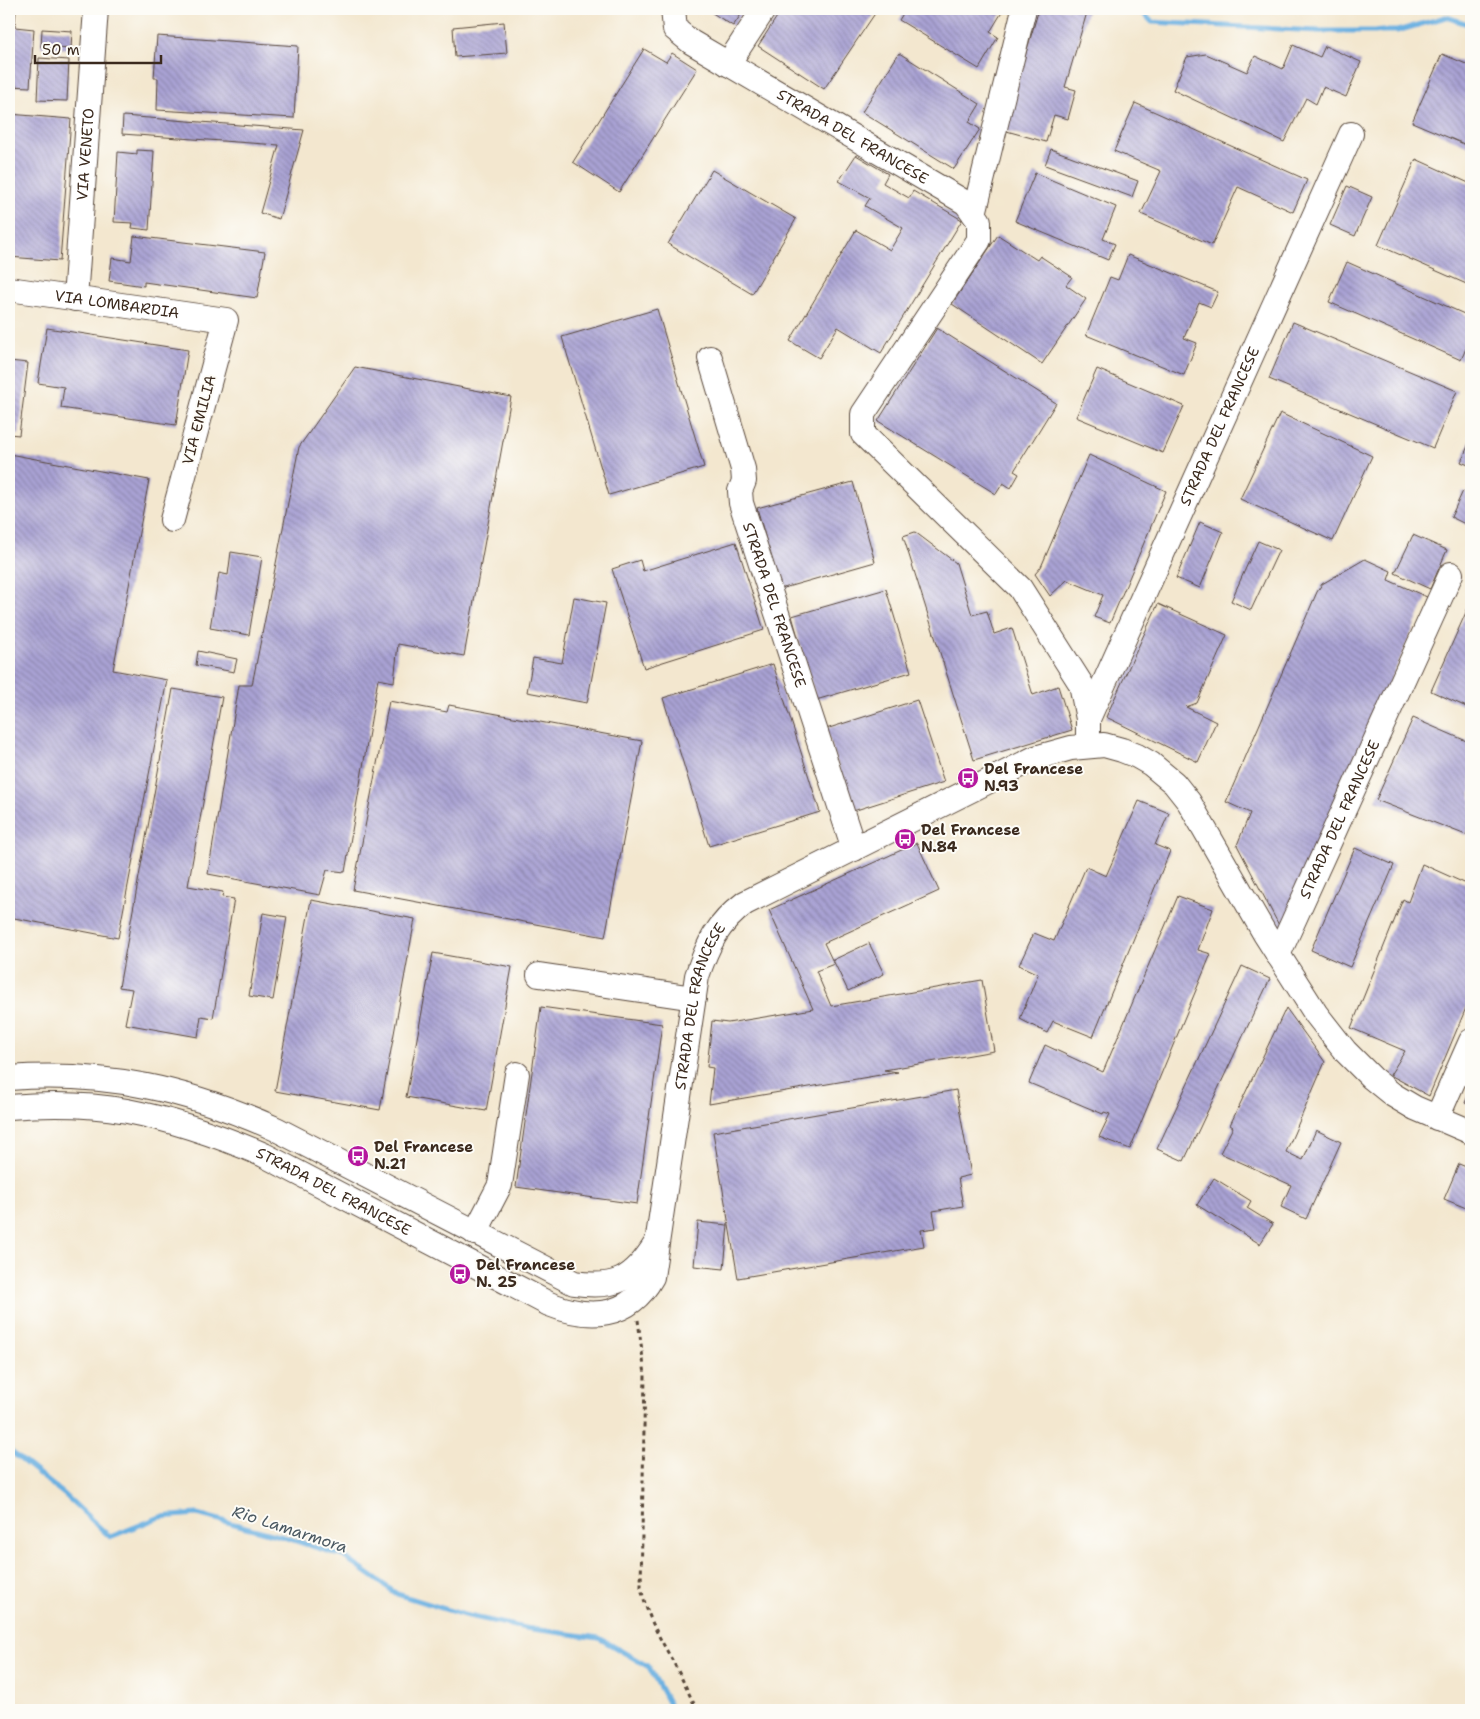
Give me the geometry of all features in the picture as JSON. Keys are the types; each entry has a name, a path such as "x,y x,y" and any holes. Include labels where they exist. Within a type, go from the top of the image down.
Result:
{"street":[{"name":"VIA VENETO","path":"75,299 96,9"},
{"name":"STRADA DEL FRANCESE","path":"673,9 675,29 691,42 966,203 979,221 980,240 863,414 863,434 1020,588 1080,684 1088,718 1088,746"},
{"path":"728,64 764,9"},
{"name":"STRADA DEL FRANCESE","path":"974,214 1024,9"},
{"name":"STRADA DEL FRANCESE","path":"1088,718 1351,134"},
{"name":"VIA LOMBARDIA","path":"9,289 226,320"},
{"name":"VIA EMILIA","path":"172,520 226,320"},
{"name":"STRADA DEL FRANCESE","path":"710,358 743,468 744,481 740,491 740,503 854,849"},
{"name":"STRADA DEL FRANCESE","path":"1278,955 1451,574"},
{"name":"STRADA DEL FRANCESE","path":"9,1107 38,1105 74,1106 126,1111 215,1135 264,1155 549,1304 566,1311 601,1314 619,1308 635,1299 645,1289 652,1277 697,976 706,949 714,935 733,912 745,903 1035,758 1057,751 1088,746 1104,746 1122,750 1136,756 1151,764 1174,783 1204,825 1278,955 1330,1034 1359,1066 1392,1095 1415,1108 1471,1132"},
{"path":"539,974 694,998"},
{"path":"1437,1118 1471,1040"},
{"path":"451,1253 470,1231 500,1185 516,1074"},
{"name":"STRADA DEL FRANCESE","path":"9,1078 37,1076 74,1077 130,1082 168,1091 240,1113 276,1129 470,1231 574,1283 602,1286 616,1282 638,1268 656,1243"},
{"path":"74,1077 74,1106"},
{"path":"215,1135 224,1108"}],"path":[{"path":"635,1299 645,1374 641,1587 644,1604 658,1637 682,1678 697,1710"}],"building":[{"path":"9,9 16,9 15,27 34,29 30,87 9,86"},
{"path":"706,9 745,9 733,26"},
{"path":"782,9 878,9 824,89 758,46"},
{"path":"906,9 1004,9 990,32 998,37 979,69 899,20"},
{"path":"1039,9 1088,9 1065,87 1076,90 1068,119 1054,115 1046,142 1003,130"},
{"path":"504,22 507,53 455,57 453,27"},
{"path":"42,29 72,31 71,49 41,47"},
{"path":"157,36 298,46 294,118 157,110 158,78 154,78"},
{"path":"1293,45 1320,57 1325,46 1361,62 1346,97 1323,87 1316,104 1306,98 1284,142 1173,90 1187,57 1206,54 1247,72 1255,56 1283,69"},
{"path":"644,49 666,62 672,53 697,69 619,192 573,162"},
{"path":"899,53 980,104 969,122 980,129 954,169 862,112"},
{"path":"1442,54 1471,66 1471,147 1412,122"},
{"path":"39,58 69,60 67,101 37,100"},
{"path":"1135,103 1307,180 1293,212 1238,187 1212,245 1141,214 1161,171 1114,151"},
{"path":"9,114 71,119 60,261 9,257"},
{"path":"123,116 304,130 279,219 260,213 279,145 122,134"},
{"path":"1051,149 1138,181 1132,197 1045,165"},
{"path":"137,150 154,151 149,230 132,228 133,223 114,222 118,152 137,154"},
{"path":"856,155 888,174 883,183 909,198 913,191 962,220 881,353 838,327 819,358 790,341 856,230 890,250 903,228 865,206 870,198 839,181"},
{"path":"1416,159 1471,184 1471,286 1378,245"},
{"path":"712,170 796,219 752,294 668,244"},
{"path":"1035,173 1116,207 1103,239 1115,244 1108,260 1015,221"},
{"path":"1347,186 1372,197 1355,236 1330,225"},
{"path":"998,235 1037,260 1040,256 1072,277 1066,285 1086,299 1042,364 952,304"},
{"path":"134,236 265,252 257,298 144,282 144,286 109,281 112,258 131,261"},
{"path":"1128,255 1218,292 1211,307 1199,302 1184,338 1197,343 1184,375 1086,335 1110,277 1118,280"},
{"path":"1347,262 1471,317 1471,337 1461,360 1329,302"},
{"path":"657,309 704,467 609,495 562,337"},
{"path":"1293,322 1457,391 1433,448 1269,379"},
{"path":"47,328 188,350 176,425 61,408 64,387 38,383"},
{"path":"937,328 1056,403 1014,471 1019,474 1011,488 1003,483 996,494 878,421"},
{"path":"9,361 28,363 19,435 9,434"},
{"path":"355,367 511,397 464,656 398,644 394,682 378,679 345,872 327,870 320,895 208,874 239,685 252,685 299,447"},
{"path":"1097,369 1184,406 1163,453 1076,417"},
{"path":"1280,413 1372,456 1333,541 1240,499"},
{"path":"1471,439 1471,466 1461,462"},
{"path":"9,454 149,480 113,670 167,680 118,938 9,917"},
{"path":"1089,455 1166,491 1110,623 1094,617 1103,595 1067,580 1050,596 1035,574 1041,567"},
{"path":"853,482 875,562 780,589 757,508"},
{"path":"1463,491 1471,495 1471,527 1451,517"},
{"path":"1200,522 1223,532 1200,588 1176,578"},
{"path":"915,532 956,563 972,615 987,611 994,634 1012,628 1033,695 1058,686 1072,730 974,760 903,536"},
{"path":"1413,535 1447,550 1430,589 1395,573"},
{"path":"1258,541 1279,550 1251,610 1231,601"},
{"path":"736,542 764,630 644,668 612,569 640,560 643,571"},
{"path":"231,552 262,557 249,635 210,628 219,573 228,575"},
{"path":"1365,559 1391,571 1388,580 1427,597 1282,931 1237,845 1250,813 1226,802 1317,592 1322,584"},
{"path":"886,589 911,672 816,700 792,616"},
{"path":"574,597 606,603 587,703 527,692 533,658 562,663"},
{"path":"1471,601 1471,709 1431,691"},
{"path":"1158,604 1227,635 1197,703 1186,707 1216,722 1198,762 1106,717"},
{"path":"198,651 237,659 234,672 196,665"},
{"path":"773,664 820,812 709,846 663,698"},
{"path":"173,689 222,697 188,886 223,892 222,897 234,899 213,1018 201,1016 198,1037 125,1024 132,989 119,987"},
{"path":"917,700 944,782 853,811 826,729"},
{"path":"389,701 447,712 449,705 642,741 605,937 353,890"},
{"path":"1413,718 1471,743 1471,823 1466,835 1376,800"},
{"path":"1139,801 1169,813 1155,845 1170,851 1093,1037 1053,1021 1047,1033 1020,1019 1038,974 1019,965 1034,933 1054,941 1086,867 1106,876"},
{"path":"917,843 939,891 824,943 834,964 816,971 831,1006 982,980 994,1051 884,1070 898,1072 709,1104 713,1068 707,1067 712,1021 728,1023 813,1009 769,910"},
{"path":"1355,848 1394,865 1350,967 1311,950"},
{"path":"1422,864 1471,886 1471,996 1429,1096 1390,1075 1405,1051 1351,1028 1403,899 1408,902"},
{"path":"1178,896 1213,909 1198,950 1211,954 1130,1149 1099,1137 1110,1114 1104,1112 1103,1114 1029,1083 1045,1045 1103,1072"},
{"path":"311,900 415,919 380,1110 275,1091"},
{"path":"263,913 287,917 273,1000 249,996"},
{"path":"869,943 884,974 848,991 833,960"},
{"path":"433,953 512,967 486,1111 406,1097"},
{"path":"1242,966 1270,979 1184,1161 1157,1149"},
{"path":"541,1007 662,1024 637,1204 516,1187"},
{"path":"1286,1008 1325,1062 1286,1152 1303,1160 1316,1130 1341,1142 1306,1219 1281,1207 1291,1185 1220,1153 1233,1127 1230,1125"},
{"path":"1471,1089 1471,1106 1465,1103"},
{"path":"956,1090 971,1175 958,1178 963,1206 933,1211 936,1228 921,1230 924,1246 738,1278 713,1132"},
{"path":"1459,1164 1471,1169 1471,1210 1444,1199"},
{"path":"1214,1178 1251,1201 1247,1208 1273,1224 1260,1244 1197,1205"},
{"path":"698,1222 728,1225 724,1269 694,1266"}],"waterway":[{"path":"1139,9 1152,22 1318,31 1397,31 1446,17 1471,25"},
{"name":"Rio Lamarmora","path":"9,1450 64,1494 110,1537 160,1517 197,1514 287,1538 343,1556 397,1594 464,1615 525,1628 599,1638 649,1667 672,1710"}],"place":[{"name":"Del Francese N.93","path":"968,778"},
{"name":"Del Francese N.84","path":"905,839"},
{"name":"Del Francese N.21","path":"358,1156"},
{"name":"Del Francese N. 25","path":"460,1274"}]}
